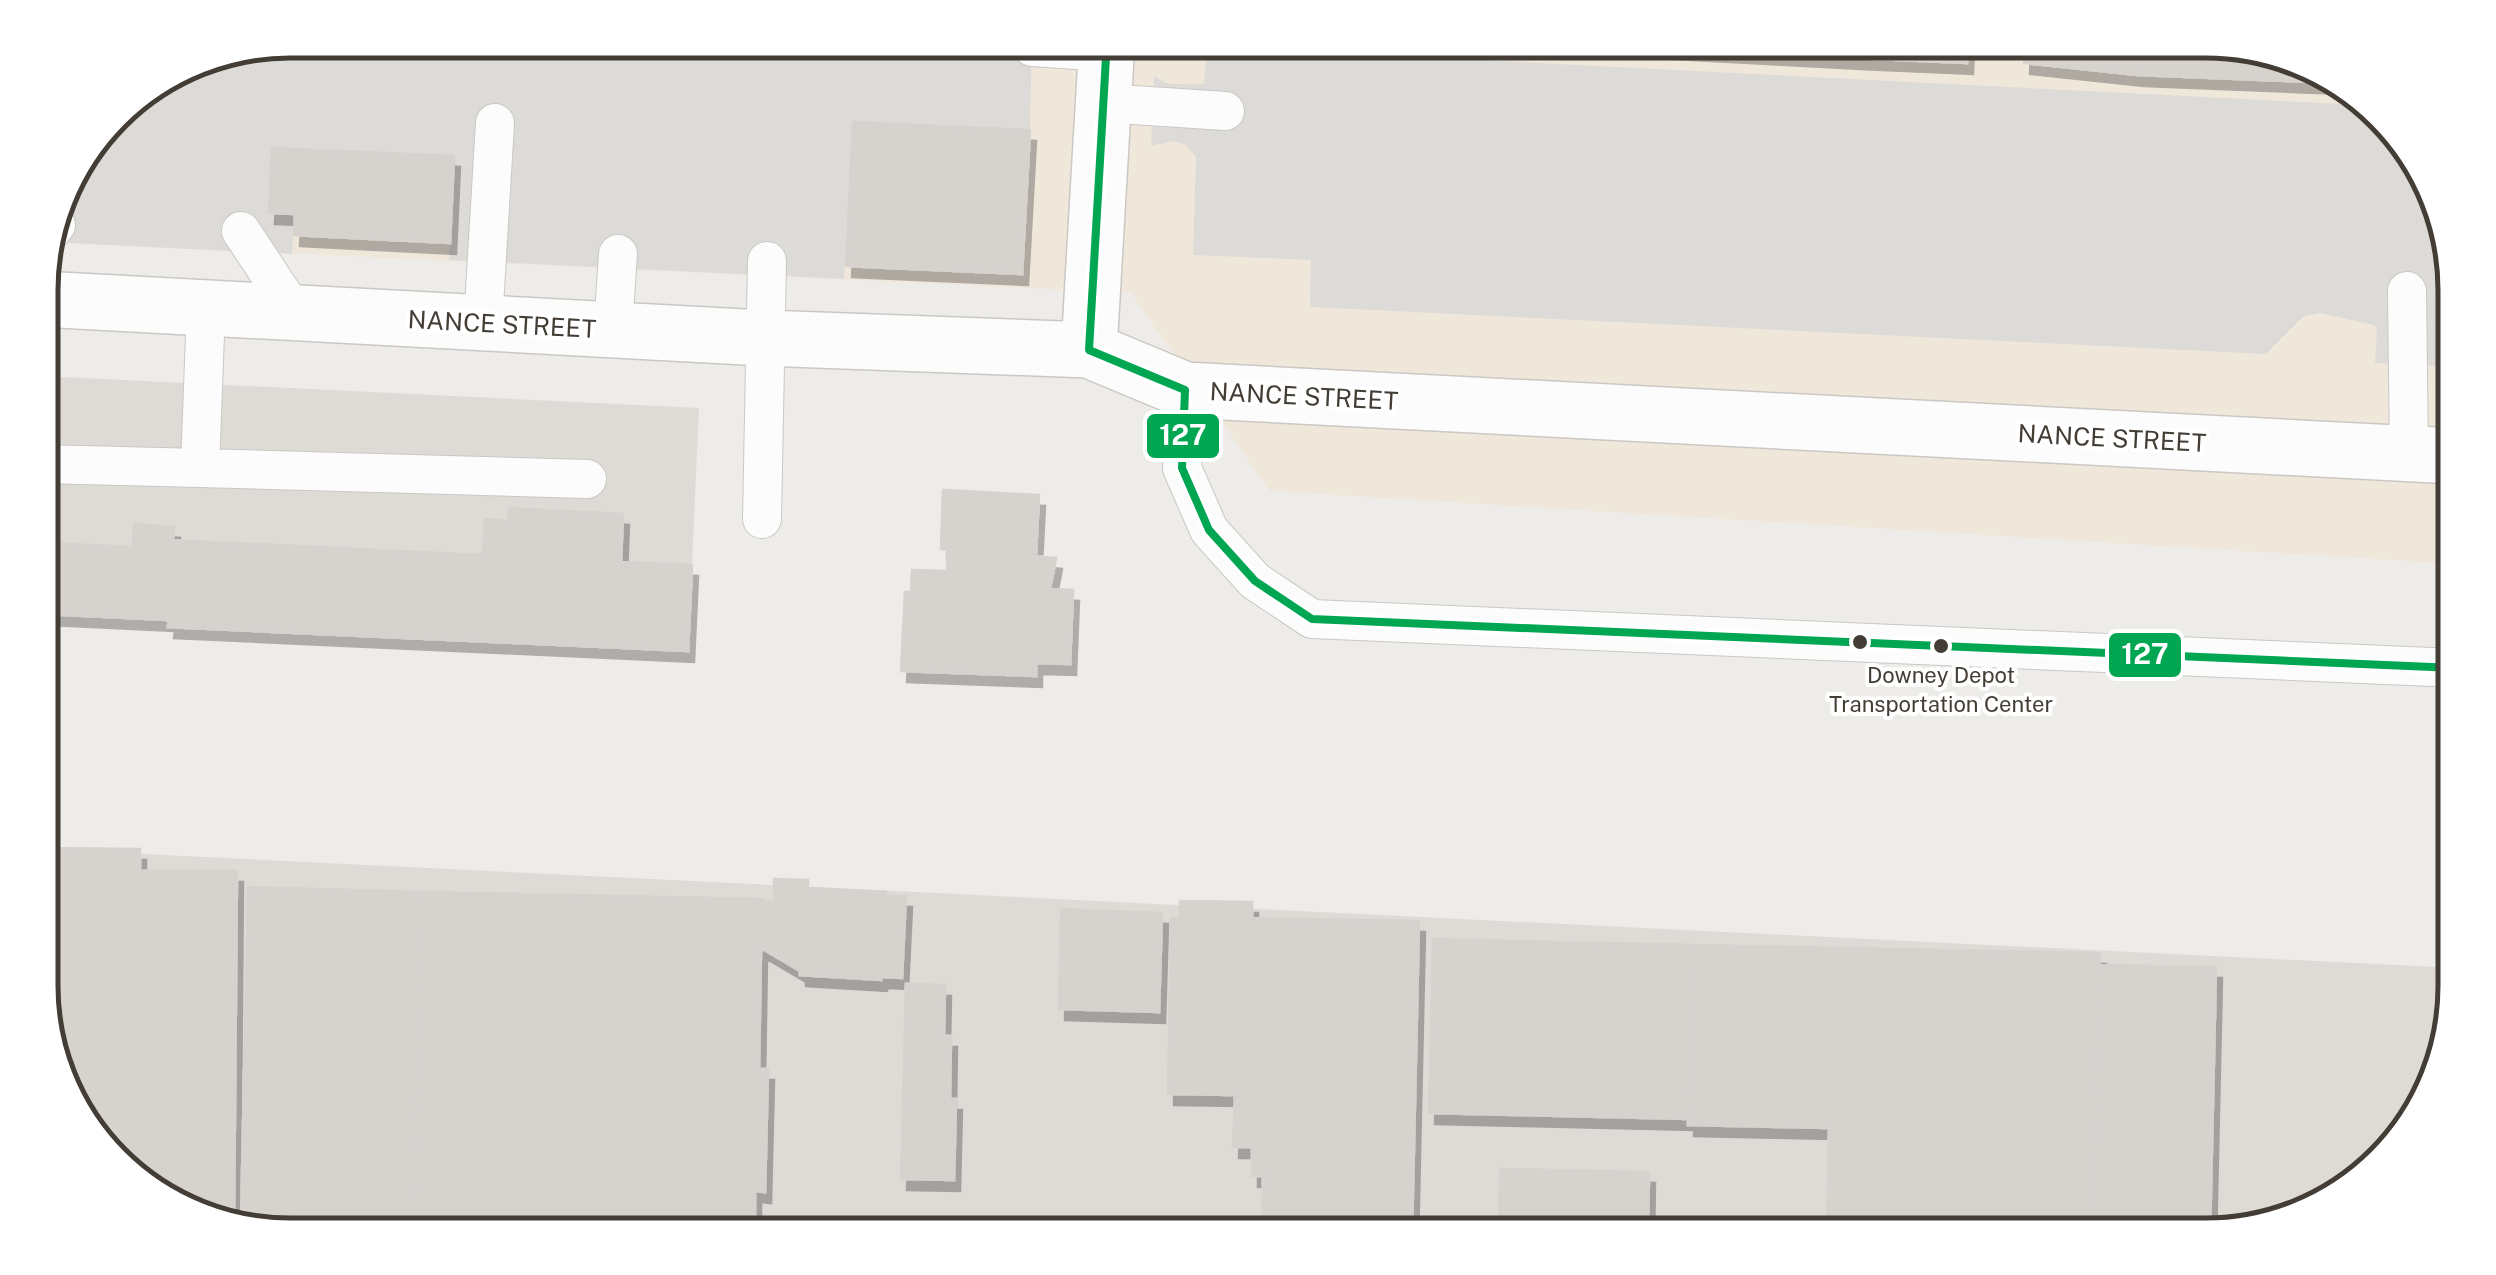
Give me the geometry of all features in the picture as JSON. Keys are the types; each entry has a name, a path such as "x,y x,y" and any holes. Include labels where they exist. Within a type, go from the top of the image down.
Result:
{"street":[{"path":"1089,350 1106,65"},
{"name":"NANCE STREET","path":"58,300 764,338 1089,350 1185,390 2432,455"}],"lane":[{"path":"1076,58 1106,65 1225,110"},
{"path":"483,322 495,123"},
{"path":"241,230 294,313"},
{"path":"613,329 618,254"},
{"path":"762,520 767,261"},
{"path":"2407,291 2432,455"},
{"path":"200,468 206,308"},
{"path":"1185,390 1182,468 1209,530 1256,581 1312,620 2438,667"},
{"path":"58,464 587,479"}],"shaded area":[{"path":"1032,58 1030,130 853,122 844,279 449,260 454,156 272,148 269,213 295,214 292,254 62,243 81,187 125,125 173,89 201,75 259,59"},
{"path":"1206,58 1442,58 2345,104 2381,137 2399,161 2426,215 2437,259 2438,366 2375,363 2374,325 2320,313 2304,316 2266,354 1310,307 1311,260 1193,255 1196,157 1186,145 1174,141 1151,146 1154,76 1168,84 1204,84"},
{"path":"259,59 2237,59 2281,70 2335,97 2381,137 2415,187 2437,259 2438,563 1270,491 1131,293 62,243 81,187 125,125 173,89 201,75"},
{"path":"58,377 699,408 688,651 168,627 168,620 58,614"},
{"path":"58,850 2438,967 2438,1001 2434,1031 2415,1088 2381,1138 2359,1160 2309,1194 2252,1213 2222,1217 290,1218 244,1213 187,1194 137,1160 97,1114 75,1074 59,1016"}],"building":[{"path":"1854,58 1967,58 1967,63"},
{"path":"2024,58 2139,58 2139,75 2024,63"},
{"path":"2139,58 2237,59 2311,82 2139,75"},
{"path":"853,122 1030,130 1022,274 846,266"},
{"path":"272,148 454,156 450,243 294,235 295,214 269,213"},
{"path":"943,490 1039,495 1036,553 1028,556 1056,558 1050,589 1073,590 1070,664 1036,663 1036,676 901,671 905,592 911,592 912,570 947,571 948,550 941,549"},
{"path":"509,508 623,514 621,562 692,565 688,651 168,627 169,620 58,615 58,543 133,547 134,524 174,527 173,540 483,555 485,519 508,521"},
{"path":"58,848 140,849 140,871 237,871 234,1210 187,1194 137,1160 115,1138 81,1088 65,1046 59,1016"},
{"path":"774,879 808,880 808,888 906,896 902,978 800,975 800,971 761,948 759,1069 768,1069 765,1192 755,1191 755,1218 414,1218 422,892 774,902"},
{"path":"248,887 422,892 414,1218 290,1218 241,1212"},
{"path":"1180,901 1252,902 1252,918 1419,921 1412,1217 1262,1217 1263,1176 1252,1176 1252,1147 1233,1147 1235,1095 1168,1094 1171,918 1180,918"},
{"path":"1061,909 1162,913 1159,1012 1059,1009"},
{"path":"1433,939 1694,945 1689,1119 1429,1113"},
{"path":"1694,945 2100,953 2093,1217 1827,1217 1829,1128 1688,1125"},
{"path":"2100,965 2216,967 2210,1217 2093,1217"},
{"path":"906,984 945,985 944,1036 951,1036 950,1099 956,1099 954,1180 901,1179"},
{"path":"1500,1169 1649,1172 1648,1217 1499,1217"}],"transit line":[{"name":"127","path":"1106,58 1089,350 1185,390 1182,468 1209,530 1255,581 1312,619 2438,667"}],"place":[{"name":"Downey Depot Transportation Center","path":"1941,646"}]}
